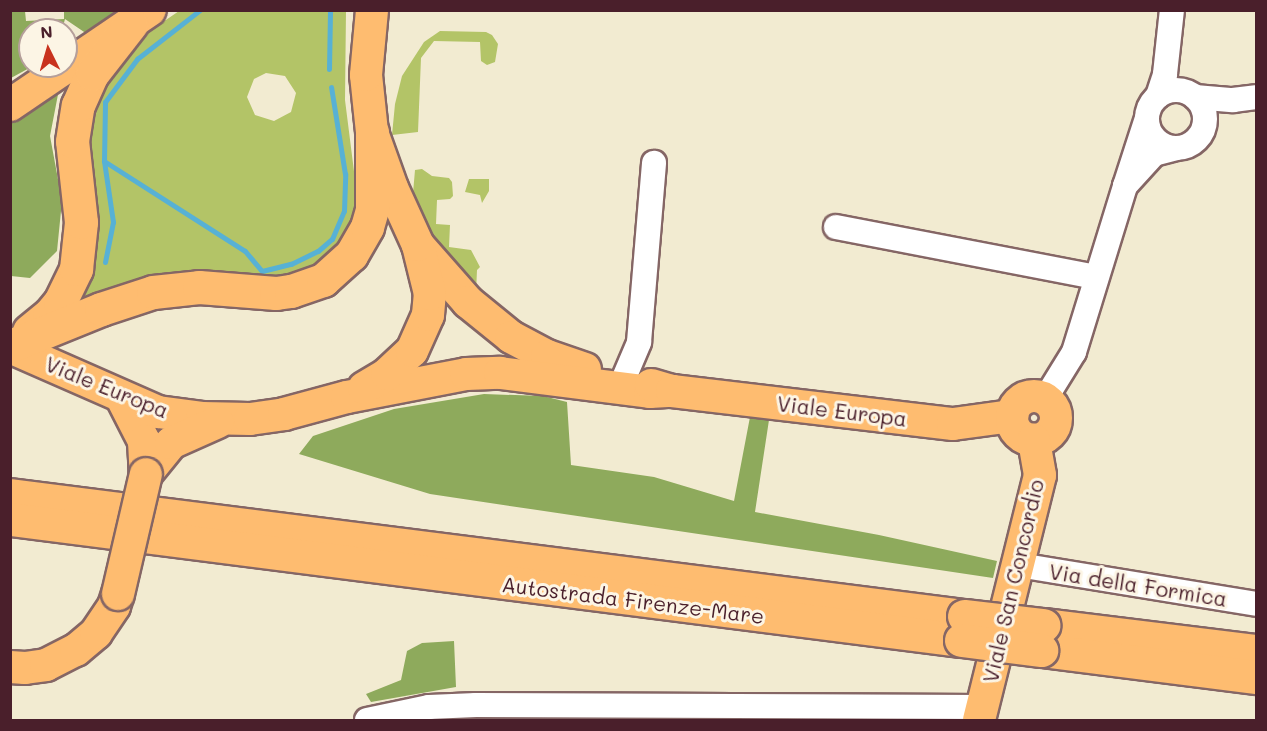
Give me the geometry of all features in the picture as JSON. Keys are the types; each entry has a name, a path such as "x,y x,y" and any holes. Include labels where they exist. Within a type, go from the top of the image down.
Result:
{"highway":[{"path":"10,341 49,315 60,302 76,269 81,222 72,141 78,105 97,68 140,17"},
{"path":"10,347 101,309 160,290 199,287 276,293 291,291 324,280 351,255 367,227 372,209 372,132"},
{"name":"Autostrada Firenze-Mare","path":"10,495 963,628"},
{"name":"Autostrada Firenze-Mare","path":"10,519 1042,637 1257,651"},
{"path":"10,532 101,531"},
{"name":"Autostrada Firenze-Mare","path":"1042,637 1257,677"}],"main road":[{"name":"Viale Europa","path":"347,397 398,365 420,338 428,315 430,294 418,245 392,188 372,132 362,10"},
{"name":"Viale Europa","path":"367,62 372,10"},
{"path":"10,105 140,17"},
{"name":"Viale Europa","path":"418,245 468,302 511,337 547,356 584,369 672,391 953,424 1012,416"},
{"name":"Viale Europa","path":"10,347 113,394 158,412 180,417 224,419 284,414 347,397 466,374 500,373 650,392 672,391"},
{"path":"10,667 25,668 46,665 76,651 96,633 114,606 146,474 140,430 113,394"},
{"path":"1038,397 1045,399 1054,410 1055,424 1047,436 1034,440 1020,436 1015,430 1012,416 1014,409 1024,399 1038,397"},
{"path":"146,474 171,443 224,419"},
{"name":"Viale San Concordio","path":"981,714 1040,475 1034,440"}],"street":[{"path":"1045,399 1074,352 1148,110 1158,96 1165,74 1172,10"},
{"path":"1158,96 1180,90 1195,97 1233,100 1257,98"},
{"path":"1125,186 1154,154 1195,141 1205,123 1204,113 1195,97"},
{"path":"1205,123 1257,110"},
{"path":"1147,118 1148,127 1157,141 1176,148"},
{"path":"624,378 639,342 654,163"},
{"path":"836,227 1096,277"},
{"name":"Via della Formica","path":"1019,565 1257,604"},
{"path":"367,720 429,707 476,705 981,714"}],"green space":[{"path":"11,11 25,11 26,18 18,18 18,74 11,78"},
{"path":"64,11 126,11 90,36 78,28 78,18 64,18"},
{"path":"179,11 346,11 345,100 358,203 347,239 310,275 80,309 77,300 85,111 128,46","holes":["266,73 285,76 296,93 291,112 274,121 255,115 247,97 254,79"]},
{"path":"440,31 486,32 492,35 498,44 495,62 487,65 481,61 480,42 434,41 421,58 418,132 392,135 395,104 402,76 424,42"},
{"path":"60,84 50,136 62,201 57,251 30,278 11,276 11,122"},
{"path":"422,169 432,176 449,178 452,182 453,196 450,199 437,200 436,224 450,225 449,247 471,250 480,267 477,270 476,293 446,261 425,222 413,193 415,170"},
{"path":"469,179 489,179 489,191 482,203 480,195 465,192"},
{"path":"484,394 543,396 567,402 571,465 654,477 734,501 750,417 769,420 755,512 879,535 997,561 993,578 430,494 299,454 313,436 394,409"},
{"path":"454,641 456,687 371,702 366,694 401,680 407,651 422,643"}],"waterway":[{"path":"105,262 113,222 104,161 105,102 137,59 200,10"},
{"path":"329,69 330,10"},
{"path":"104,161 245,251 262,271 291,264 318,251 332,239 344,211 345,174 331,87"}]}
